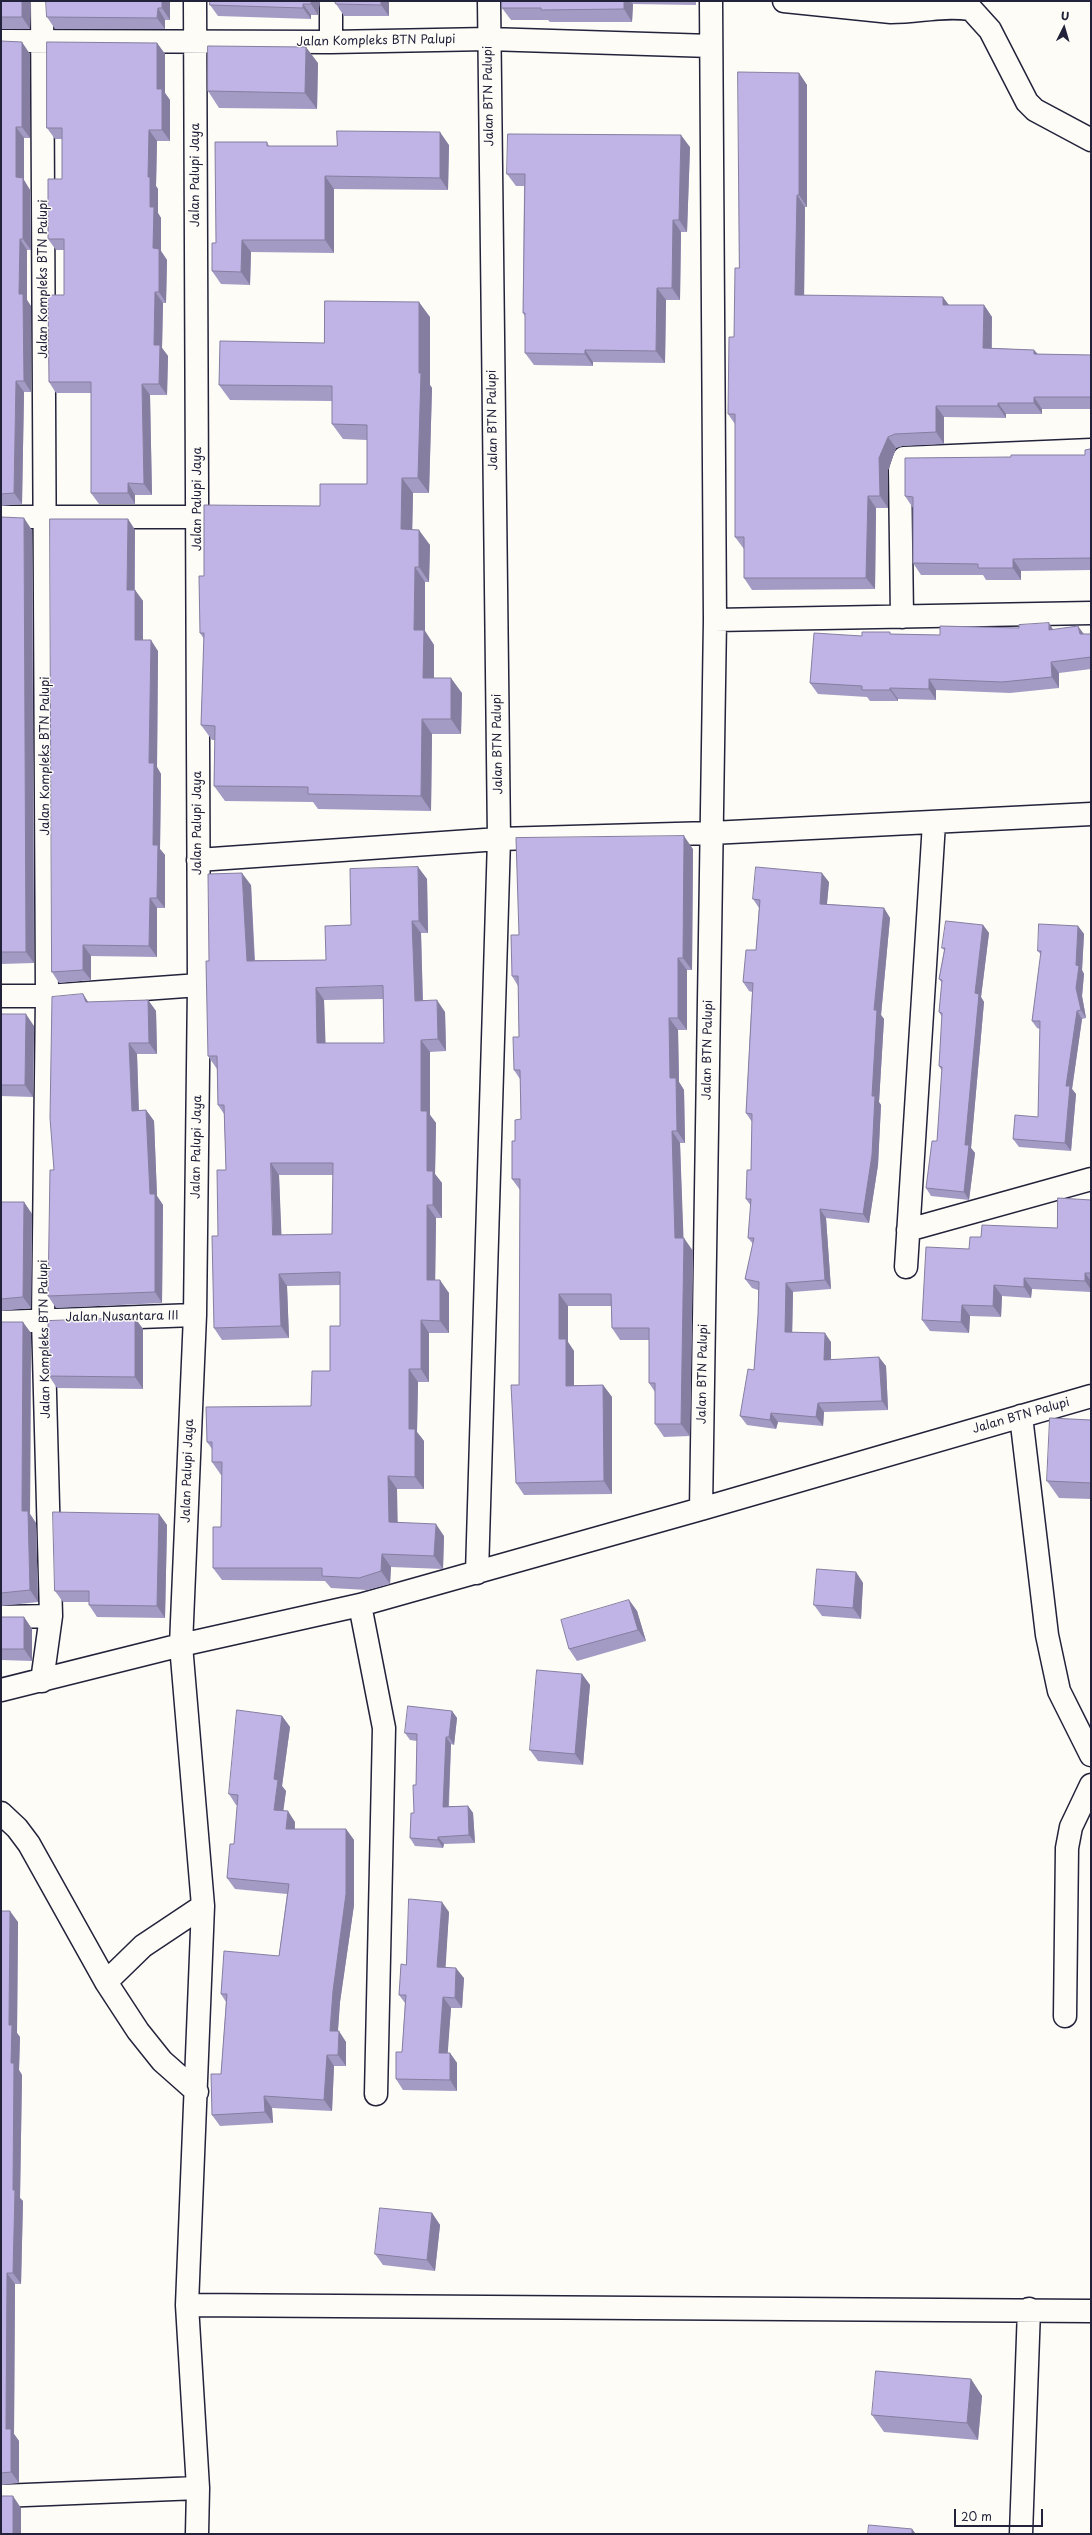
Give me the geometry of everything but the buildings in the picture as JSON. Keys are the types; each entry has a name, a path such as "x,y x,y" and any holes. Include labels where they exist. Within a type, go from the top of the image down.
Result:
{"street":[{"path":"42,1 42,42"},
{"name":"Jalan Palupi Jaya","path":"195,1 199,985 195,1316 181,1645 203,1906 197,2092 187,2305 198,2488 197,2534"},
{"path":"331,1 331,42"},
{"name":"Jalan BTN Palupi","path":"477,1573 499,839 488,39 489,1"},
{"name":"Jalan BTN Palupi","path":"711,1 715,620 701,1509 1091,1396"},
{"path":"784,1 891,12 939,6 971,9 990,30 1027,102 1035,110 1091,140"},
{"name":"Jalan Kompleks BTN Palupi","path":"1,41 195,43 488,39 711,46"},
{"name":"Jalan Kompleks BTN Palupi","path":"42,42 46,516 47,996 43,1319 50,1616 42,1681"},
{"path":"902,618 900,470 904,458 1091,450"},
{"path":"1,517 198,517"},
{"path":"715,620 902,618 1091,613"},
{"path":"198,860 499,839 711,833 1091,814"},
{"path":"906,1267 934,823"},
{"path":"1,996 47,996 199,985"},
{"path":"908,1230 1091,1179"},
{"name":"Jalan Nusantara III","path":"1,1322 43,1319 195,1316"},
{"path":"1020,1416 1047,1635 1059,1691 1091,1755"},
{"path":"1,1690 42,1681 181,1645 360,1605 701,1509"},
{"path":"360,1605 384,1728 376,2094"},
{"path":"1,1617 50,1616"},
{"path":"1065,2016 1067,1848 1071,1827 1091,1785"},
{"path":"1,1813 17,1828 29,1844 106,1982 138,2031 162,2061 197,2092"},
{"path":"106,1982 143,1946 203,1906"},
{"path":"187,2305 1029,2309 1091,2311"},
{"path":"1021,2534 1029,2309"},
{"path":"1,2496 198,2488"}]}
